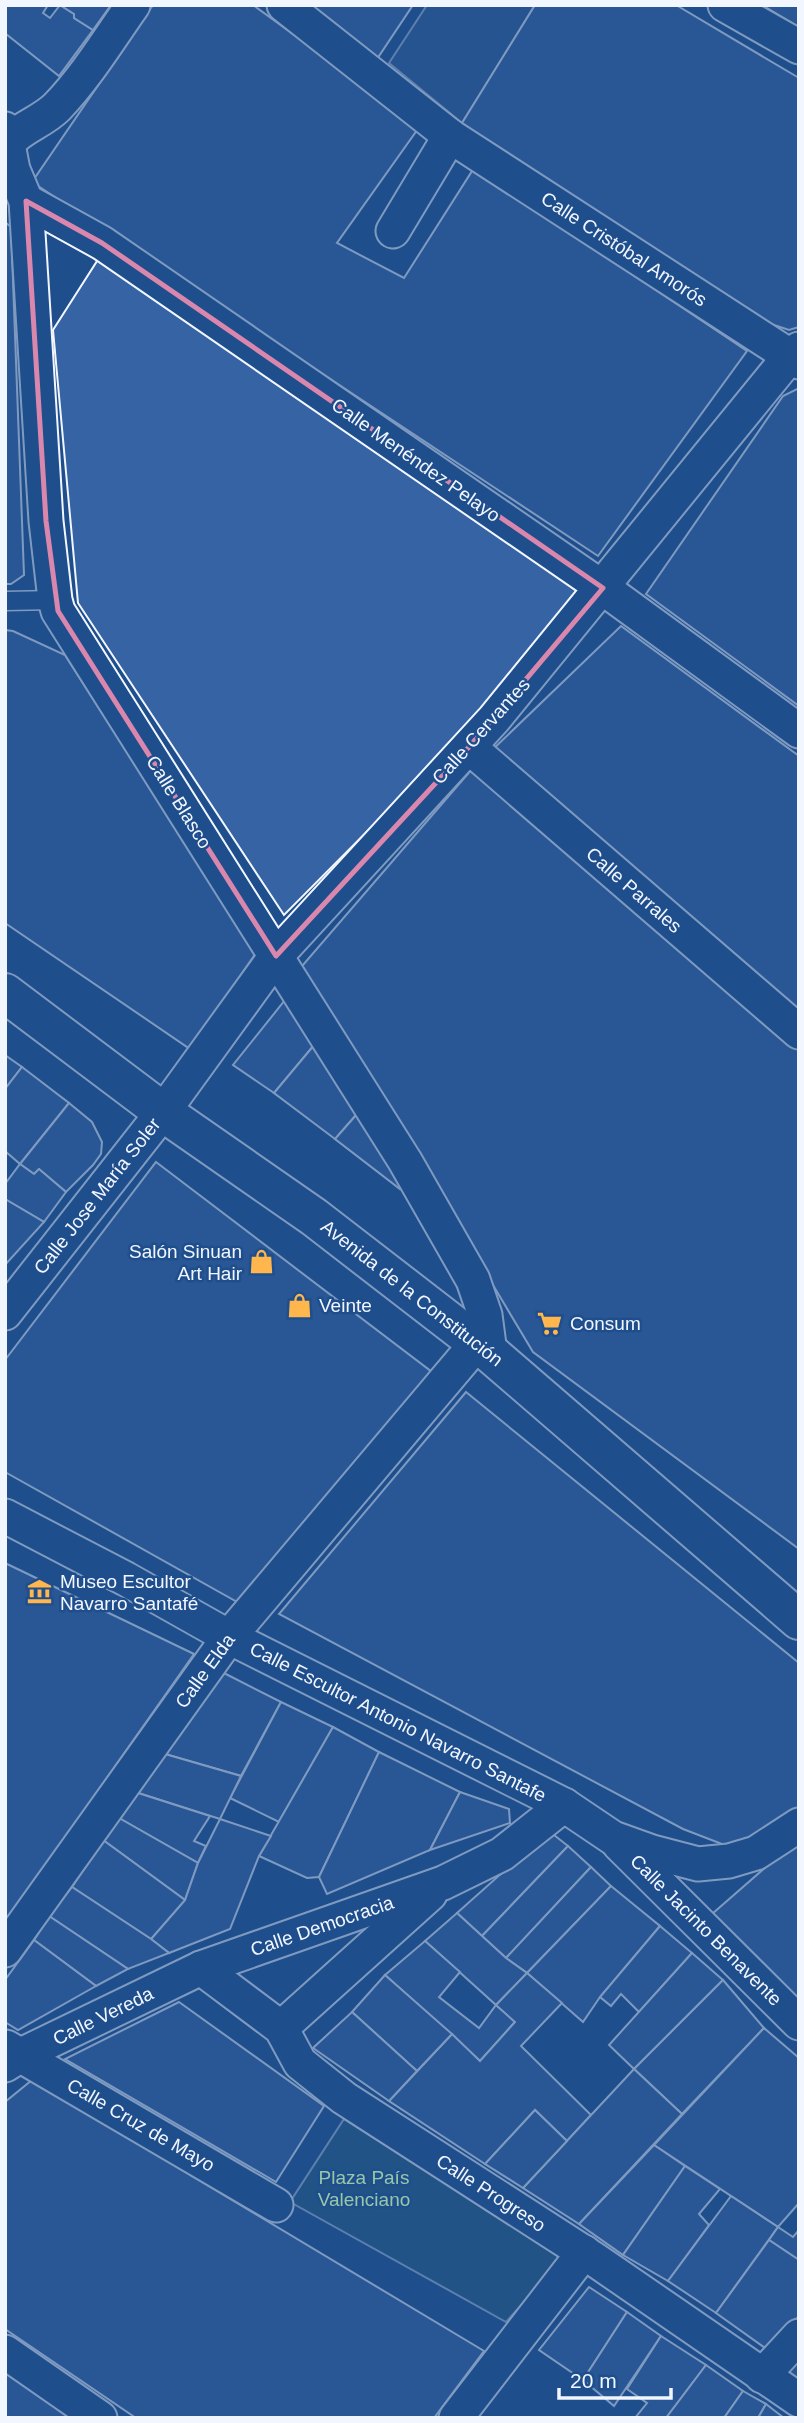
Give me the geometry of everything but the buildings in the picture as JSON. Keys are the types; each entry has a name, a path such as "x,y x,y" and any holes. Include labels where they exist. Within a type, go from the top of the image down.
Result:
{"street":[{"path":"6,138 53,111 133,5"},
{"name":"Calle Cristóbal Amorós","path":"284,5 450,136 796,356"},
{"path":"725,5 799,47"},
{"path":"393,231 450,136"},
{"name":"Calle Blasco","path":"6,138 13,170 26,201 46,521 55,600 70,632 405,1161 473,1280 485,1315 484,1348"},
{"name":"Calle Menéndez Pelayo","path":"26,201 102,243 603,588 799,731"},
{"name":"Calle Cervantes","path":"163,1112 276,956 469,747 796,356"},
{"name":"Calle Parrales","path":"469,747 799,1032"},
{"name":"Avenida de la Constitución","path":"5,993 163,1112 314,1217 484,1348 799,1620"},
{"name":"Calle Jose María Soler","path":"5,1313 163,1112"},
{"name":"Calle Elda","path":"5,1950 229,1637 484,1348"},
{"name":"Calle Escultor Antonio Navarro Santafe","path":"5,1516 229,1637 564,1805 613,1838 698,1864 729,1861 756,1853 799,1825"},
{"name":"Calle Democracia","path":"201,1968 443,1883 502,1854 564,1805"},
{"name":"Calle Jacinto Benavente","path":"613,1838 799,2023"},
{"name":"Calle Democracia","path":"281,2028 443,1883"},
{"name":"Calle Progreso","path":"201,1968 281,2028 300,2063 344,2098 584,2252 799,2400"},
{"name":"Calle Vereda","path":"10,2056 201,1968"},
{"name":"Calle Cruz de Mayo","path":"10,2056 276,2204"},
{"path":"456,2418 584,2252"},
{"path":"762,2376 799,2336"},
{"path":"5,2353 100,2418"}],"lane":[{"path":"5,601 55,600"}],"highlighted area":[{"path":"26,201 102,243 603,588 469,747 276,956 58,611 46,521"}],"green space":[{"name":"Plaza País Valenciano","path":"344,2119 563,2259 506,2322 290,2202"}],"shaded area":[{"path":"427,5 535,5 462,123 389,63"}],"place":[{"name":"Salón Sinuan Art Hair","path":"262,1262"},
{"name":"Veinte","path":"299,1305"},
{"name":"Consum","path":"550,1323"},
{"name":"Museo Escultor Navarro Santafé","path":"40,1592"}]}
